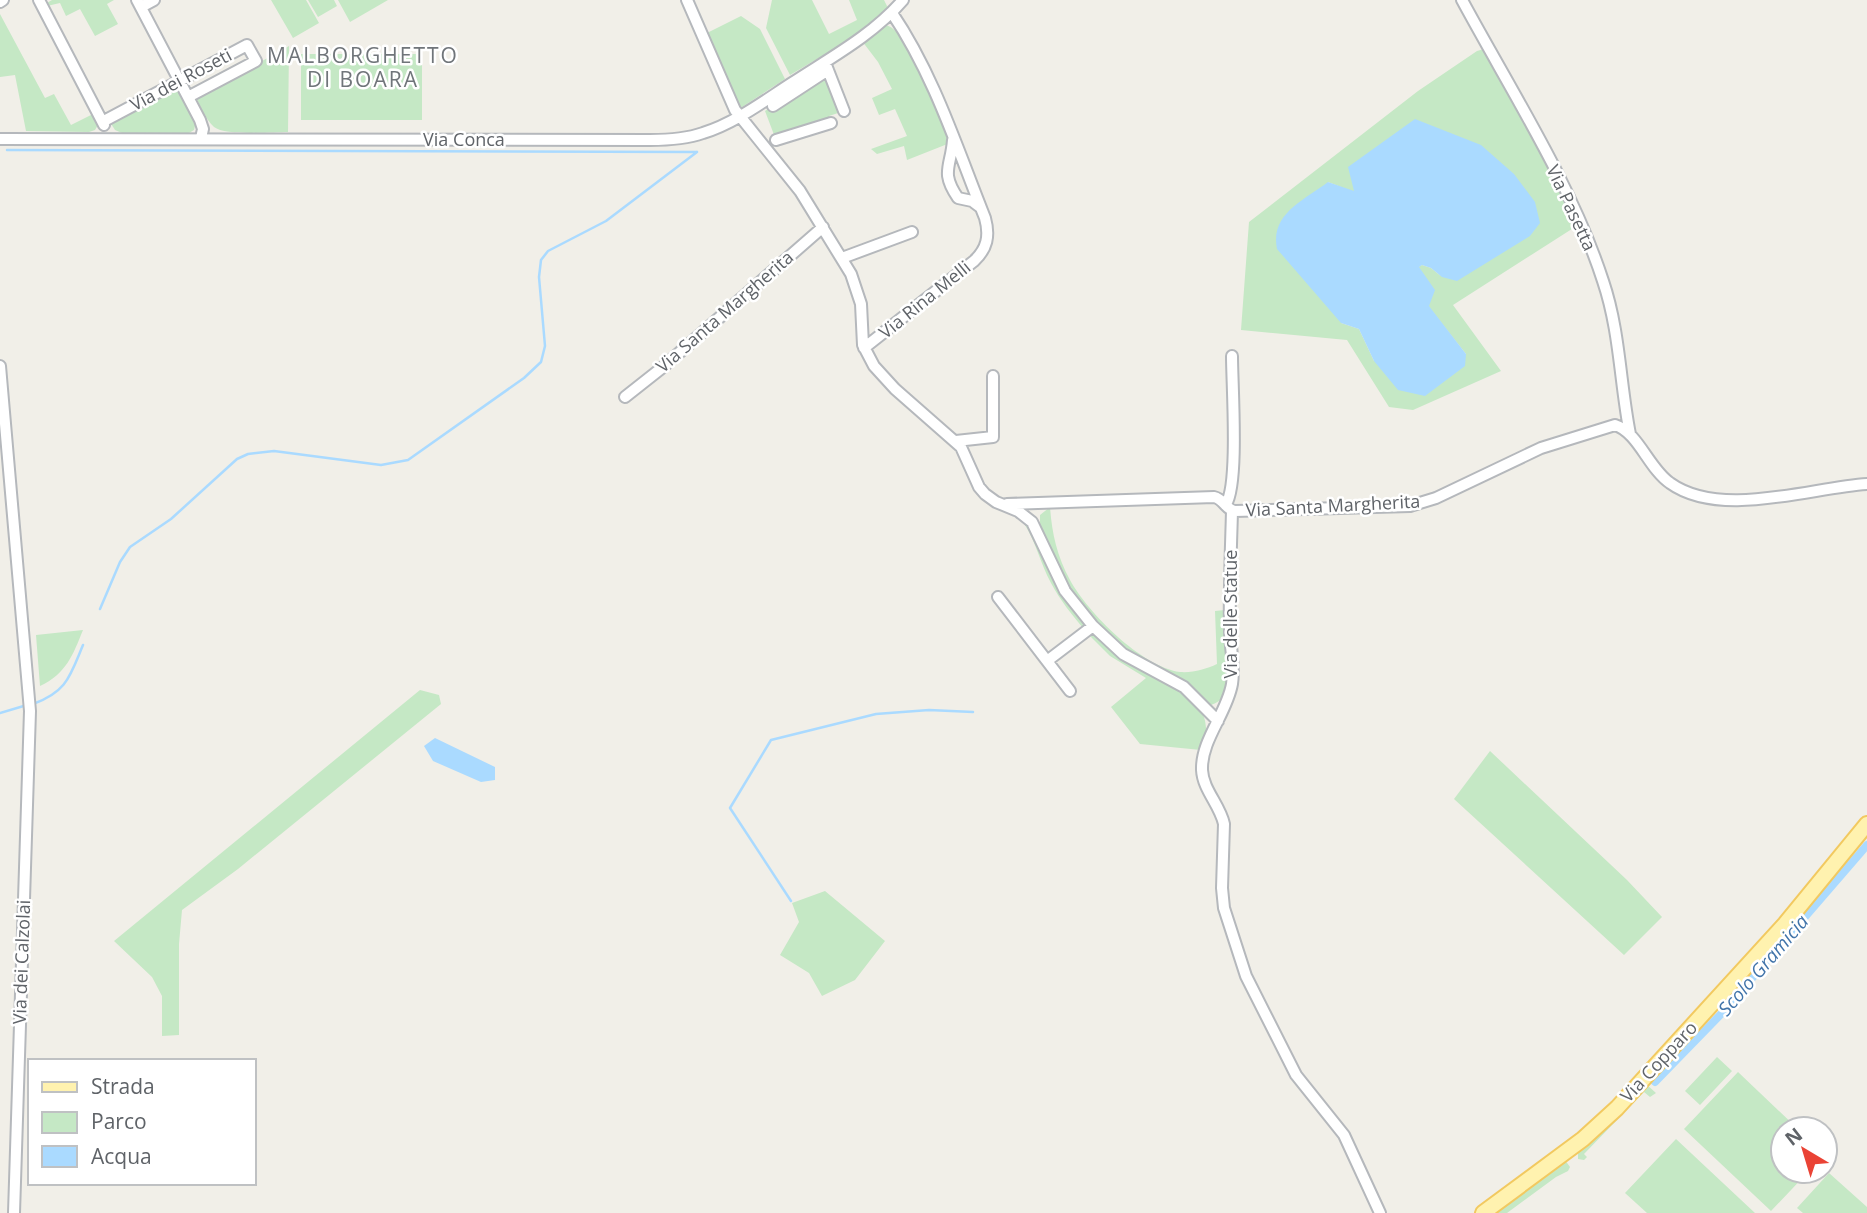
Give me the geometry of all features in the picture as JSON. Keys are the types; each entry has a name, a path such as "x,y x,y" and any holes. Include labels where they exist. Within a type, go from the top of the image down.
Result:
{"main road":[{"name":"Via Copparo","path":"1483,1213 1607,1118 1785,924 1867,824"}],"street":[{"path":"154,0 139,4 202,125 201,138"},
{"path":"687,0 739,117 786,171 854,280 860,298 864,348 870,361 884,378 956,441 964,452 979,487 989,498 1030,513 1065,591 1093,626 1124,654 1184,687 1218,721"},
{"name":"Via Pasetta","path":"1462,0 1571,200 1604,283 1620,362 1630,434"},
{"path":"41,1 104,121 101,138"},
{"name":"Via Conca","path":"0,139 674,139 704,133 739,117 826,66 870,31 896,5"},
{"name":"Via Rina Melli","path":"864,348 982,253 988,236 982,210 896,5"},
{"name":"Via dei Roseti","path":"104,121 247,45 256,61 188,97"},
{"path":"773,106 826,66 844,111"},
{"path":"776,140 831,124"},
{"path":"953,138 947,167 948,177 958,198 972,201 982,210"},
{"name":"Via Santa Margherita","path":"625,397 663,368 823,227"},
{"path":"842,258 912,232"},
{"name":"Via delle Statue","path":"1232,356 1232,475 1229,507 1233,678 1229,695 1203,757 1202,773 1224,824 1222,888 1229,926 1246,976 1281,1048 1301,1081 1344,1135 1380,1213"},
{"name":"Via dei Calzolai","path":"0,366 30,711 13,1213"},
{"path":"956,441 993,437 993,376"},
{"name":"Via Santa Margherita","path":"1030,513 1050,504 1210,497 1220,499 1229,507 1362,508 1419,504 1565,440 1615,425 1630,434"},
{"path":"1630,434 1664,479 1681,490 1700,497 1723,500 1755,499 1867,484"},
{"path":"998,597 1070,691"},
{"path":"1047,661 1093,626"}],"green space":[{"path":"52,0 114,0 107,4 118,24 95,36 80,9 66,16 60,3 47,6 45,4"},
{"path":"271,0 306,0 319,23 293,38"},
{"path":"308,0 334,0 337,6 318,17"},
{"path":"338,0 388,0 350,22"},
{"path":"772,0 812,0 829,34 857,20 849,0 884,0 889,10 849,40 790,75 766,28"},
{"path":"0,14 45,98 54,94 71,125 95,113 98,125 95,130 26,131 15,75 0,77"},
{"path":"741,16 760,29 785,79 739,109 707,33"},
{"path":"884,25 894,29 914,57 950,143 907,160 904,146 877,154 871,149 907,136 895,109 879,115 872,98 892,89 878,62 862,41"},
{"path":"289,46 288,132 238,133 214,127 196,98"},
{"path":"1484,49 1567,203 1575,227 1453,305 1501,371 1413,410 1389,407 1347,340 1241,330 1249,222 1418,91","holes":["1328,182 1354,192 1442,277 1431,268 1422,265 1418,267 1428,306 1466,354 1374,361 1359,329 1341,323"]},
{"path":"301,54 422,54 422,120 301,120"},
{"path":"828,70 844,111 829,116 831,123 776,140 765,111"},
{"path":"179,86 196,122 194,130 189,133 122,133 115,130 110,122"},
{"path":"1050,507 1058,553 1078,593 1103,622 1149,660 1180,672 1190,672 1217,664 1215,611 1225,610 1229,677 1220,700 1211,705 1190,685 1133,656 1108,637 1072,594 1059,572 1040,526 1040,515"},
{"path":"1023,522 1027,523 1088,627 1084,629 1058,595"},
{"path":"83,630 72,656 62,670 40,686 36,635"},
{"path":"1093,633 1132,664 1187,695 1197,705 1204,717 1206,732 1201,750 1140,744 1111,707 1146,678 1110,656 1090,636"},
{"path":"420,690 439,695 441,704 238,869 182,910 179,944 179,1035 162,1036 162,996 152,977 114,941"},
{"path":"1490,751 1627,880 1662,917 1624,955 1454,799"},
{"path":"825,891 885,941 855,980 822,996 809,973 780,955 799,922 792,903"},
{"path":"1717,1057 1732,1071 1700,1105 1685,1091"},
{"path":"1738,1072 1783,1115 1769,1115 1769,1185 1796,1185 1771,1211 1684,1129"},
{"path":"1646,1084 1656,1093 1650,1097 1644,1092 1584,1154 1587,1157 1584,1160 1578,1159 1578,1151"},
{"path":"1676,1139 1755,1213 1647,1213 1625,1193"},
{"path":"1565,1160 1570,1167 1568,1171 1507,1213 1488,1213"},
{"path":"1839,1182 1867,1207 1867,1213 1803,1213 1797,1208 1818,1185 1839,1185"}],"water":[{"path":"1415,119 1481,145 1514,174 1535,202 1540,223 1530,236 1457,281 1442,277 1431,268 1422,265 1419,267 1435,290 1429,306 1466,354 1465,366 1425,396 1398,390 1374,361 1359,329 1341,323 1277,249 1276,237 1283,217 1328,182 1354,191 1348,167"},
{"path":"435,738 495,767 495,780 481,782 433,761 424,746"}],"waterway":[{"path":"7,150 697,152"},
{"path":"100,609 120,562 130,547 171,519 237,459 248,454 274,451 381,465 408,460 524,378 541,362 545,346 539,277 541,260 548,251 606,221 697,152"},
{"path":"33,704 53,694 66,682 83,645"},
{"path":"0,713 27,705"},
{"path":"791,901 730,808 771,740 876,714 929,710 973,712"},
{"name":"Scolo Gramicia","path":"1655,1082 1723,1012 1867,845"}],"district":[{"name":"MALBORGHETTO DI BOARA","path":"363,68"}]}
